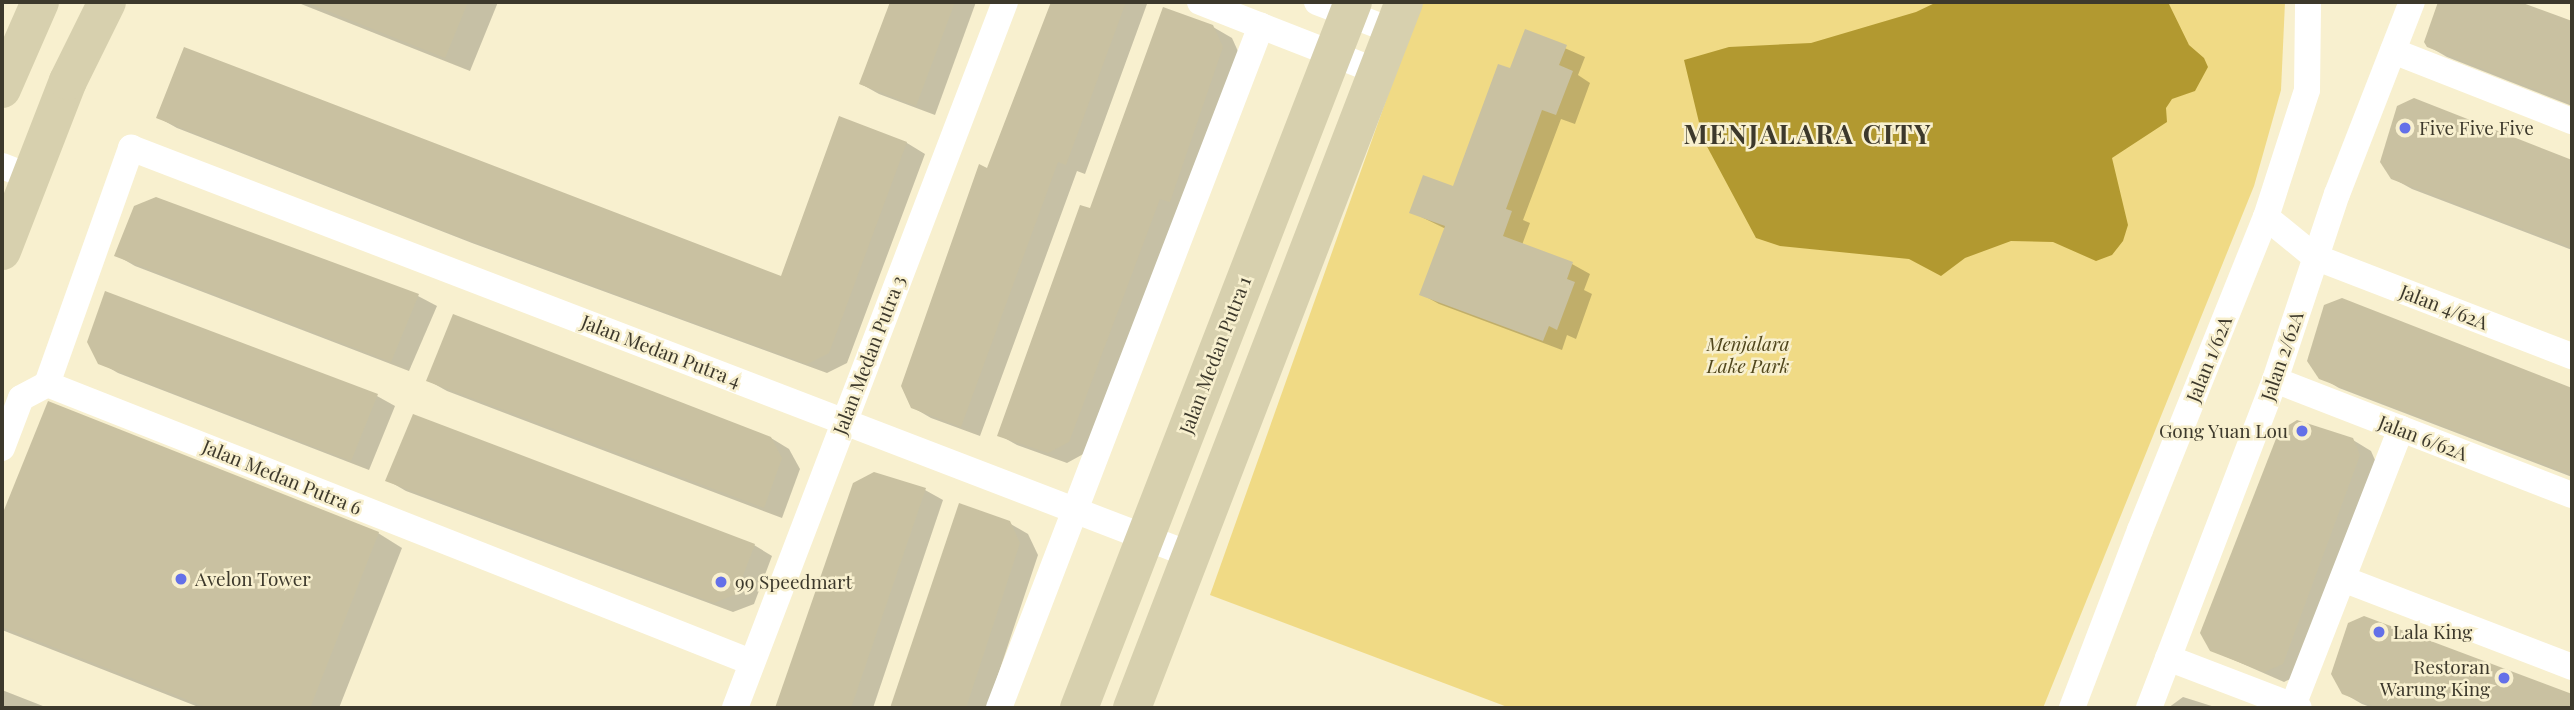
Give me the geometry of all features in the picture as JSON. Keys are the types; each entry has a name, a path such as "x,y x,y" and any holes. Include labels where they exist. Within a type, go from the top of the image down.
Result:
{"street":[{"path":"2,89 40,2"},
{"path":"2,251 16,171 68,81 107,2"},
{"name":"Jalan Medan Putra 3","path":"734,708 1005,2"},
{"path":"1200,2 1376,71"},
{"name":"Jalan 1/62A","path":"2072,708 2140,530 2266,217 2307,90 2308,2"},
{"name":"Jalan 2/62A","path":"2149,708 2275,380 2315,257 2412,2"},
{"path":"1132,708 1398,16 1340,6"},
{"name":"Jalan Medan Putra 1","path":"1079,708 1333,56 1340,6"},
{"path":"999,708 1261,26"},
{"path":"2393,51 2572,121"},
{"name":"Jalan Medan Putra 4","path":"47,384 131,148 1191,555"},
{"name":"Jalan 4/62A","path":"2266,217 2315,257 2572,356"},
{"name":"Jalan 6/62A","path":"2275,380 2572,495"},
{"path":"2,447 21,398 47,384"},
{"name":"Jalan Medan Putra 6","path":"47,384 751,662"},
{"path":"2168,658 2294,707 2401,429"},
{"path":"2343,579 2571,662"}],"green space":[{"name":"Menjalara Lake Park","path":"1421,2 2285,2 2281,90 2254,186 2043,708 1510,708 1210,595"}],"shaded area":[{"path":"1937,2 2168,2 2189,45 2204,58 2208,67 2195,91 2172,99 2166,108 2167,122 2112,158 2128,225 2123,241 2112,255 2096,261 2053,242 2011,241 1965,258 1941,276 1909,259 1780,246 1756,238 1703,139 1684,60 1729,47 1811,43 1916,12"}],"building":[{"path":"305,2 468,2 445,58"},
{"path":"890,2 955,2 916,106 859,84"},
{"path":"1051,2 1126,2 1066,165 1058,162 961,427 911,408 901,386 979,164 987,168"},
{"path":"2438,2 2520,2 2572,21 2572,104 2427,47 2424,42"},
{"path":"1163,7 1213,25 1223,47 1170,202 1160,199 1069,442 1048,453 997,436 1080,205 1090,208"},
{"path":"1525,29 1567,45 1559,65 1573,71 1556,115 1542,110 1506,209 1512,211 1503,236 1573,262 1567,279 1575,282 1557,330 1549,326 1543,341 1419,295 1445,226 1409,213 1423,175 1453,186 1498,64 1510,68"},
{"path":"184,47 781,276 839,116 907,142 829,353 807,364 452,234 156,118"},
{"path":"2414,98 2572,160 2572,248 2391,179 2380,162 2397,106"},
{"path":"156,197 419,294 391,362 114,256 134,206"},
{"path":"105,291 378,394 351,461 98,364 87,342"},
{"path":"2342,298 2572,388 2572,475 2319,379 2307,361 2324,305"},
{"path":"453,314 771,437 782,458 764,508 426,381"},
{"name":"Avelon Tower","path":"48,401 379,532 310,708 208,708 2,627 2,515"},
{"path":"413,414 755,544 736,594 714,603 385,481"},
{"path":"2297,420 2353,438 2360,455 2283,664 2264,672 2210,651 2200,633 2279,431"},
{"path":"874,472 926,488 851,708 775,708 853,483"},
{"path":"959,503 1010,521 1020,543 966,708 890,708"},
{"path":"2364,616 2572,694 2572,708 2378,708 2342,694 2331,674 2348,623"}],"place":[{"name":"Five Five Five","path":"2405,128"},
{"name":"Gong Yuan Lou","path":"2302,431"},
{"name":"Avelon Tower","path":"181,579"},
{"name":"99 Speedmart","path":"721,582"},
{"name":"Lala King","path":"2379,632"},
{"name":"Restoran Warung King","path":"2504,678"}],"district":[{"name":"MENJALARA CITY","path":"1808,134"}]}
